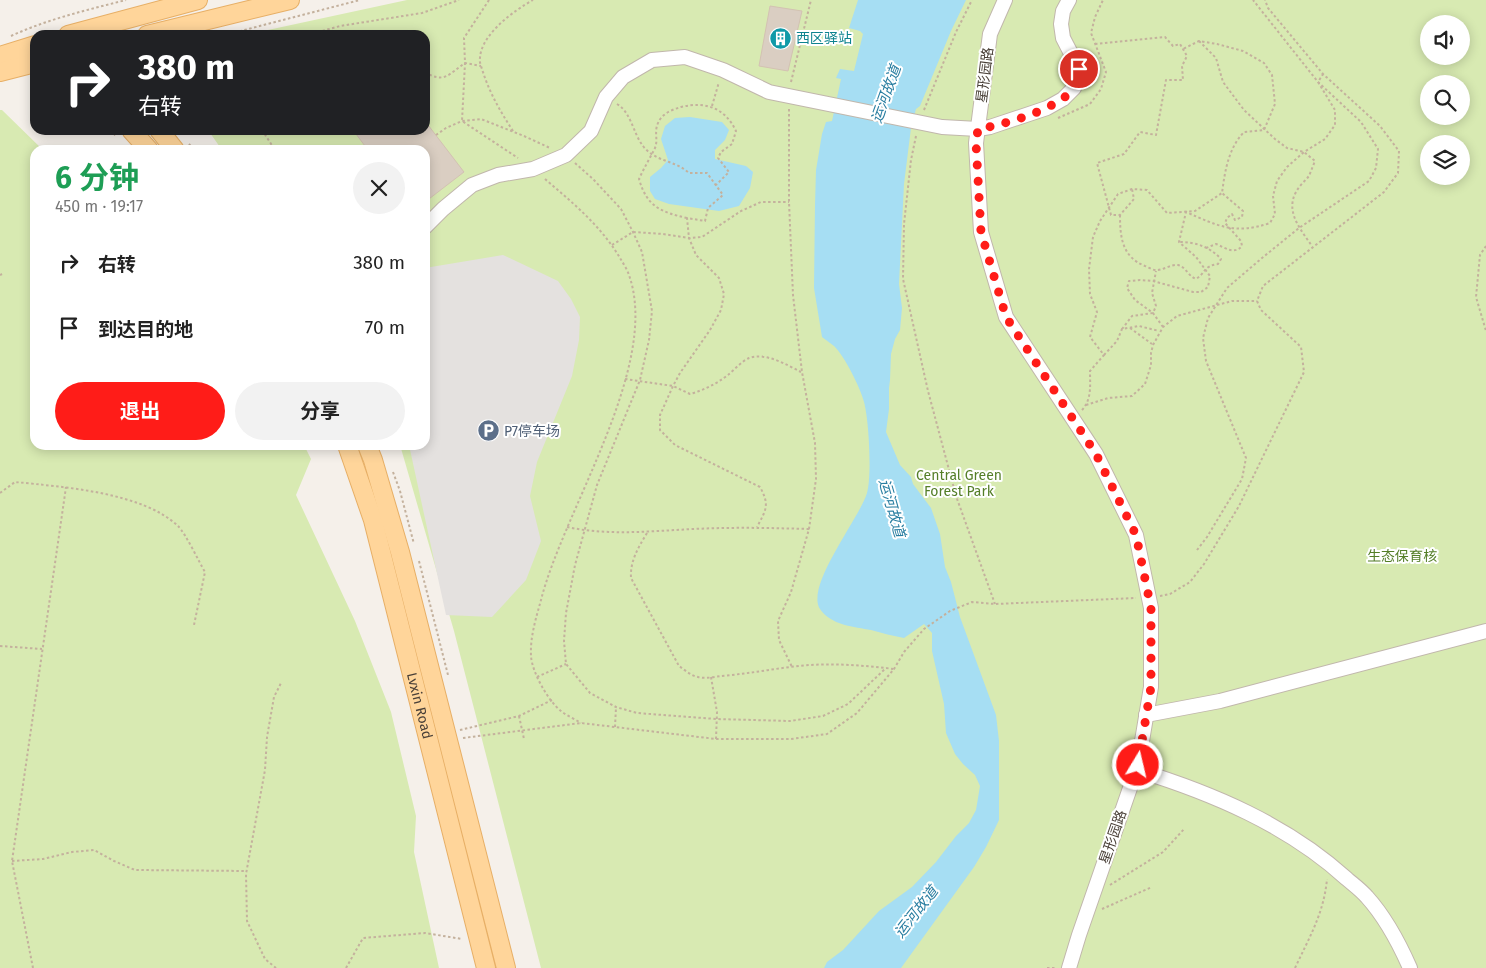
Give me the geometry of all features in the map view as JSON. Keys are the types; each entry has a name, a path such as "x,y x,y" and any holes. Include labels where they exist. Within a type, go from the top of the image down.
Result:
{"main road":[{"path":"87,30 198,0"},
{"path":"168,30 290,0"},
{"path":"152,30 150,18 153,12"},
{"path":"0,56 30,47"},
{"path":"0,72 30,64"},
{"path":"135,135 144,145"},
{"path":"163,135 171,145"},
{"name":"Lvxin Road","path":"349,450 373,520 486,968"},
{"name":"Lvxin Road","path":"369,450 400,552 506,968"}],"street":[{"name":"星形园路","path":"1005,0 990,34 976,143 981,232 1006,317 1096,454 1136,535 1151,608 1151,687 1137,770 1082,925 1069,968"},
{"path":"430,223 443,209 472,185 498,174 534,169 566,155 591,131 606,97 623,77 652,60 685,57 723,70 769,92 942,127 978,129 990,127 1048,108 1063,99 1074,88 1077,80 1079,69 1063,38 1061,24 1063,11 1069,0"},
{"path":"1146,715 1220,701 1486,630"},
{"path":"1137,770 1181,783 1232,805 1285,834 1329,862 1367,897 1396,938 1410,968"}],"path":[{"path":"7,38 36,26 126,0"},
{"path":"244,30 360,0"},
{"path":"326,30 422,13 459,0"},
{"path":"462,121 465,63 464,38 490,0"},
{"path":"512,131 494,103 479,58 484,45 501,22 533,0"},
{"path":"792,667 779,640 778,621 791,592 809,530 816,479 815,443 802,372 793,295 789,202 789,96 792,72 810,0"},
{"path":"972,0 956,32 918,123 911,160 904,224 903,279 928,391 956,496 995,604"},
{"path":"1186,212 1232,229 1255,228 1270,224 1275,214 1273,196 1276,181 1287,167 1304,152 1325,139 1335,125 1335,110 1318,82 1253,0"},
{"path":"447,736 581,723 716,739 791,739 827,734 857,713 924,629 950,611 972,602 995,604 1149,598 1170,594 1190,582 1204,564 1239,506 1304,372 1301,347 1260,310 1257,301 1263,286 1312,246 1384,192 1398,173 1399,152 1380,126 1323,74 1268,8 1265,0"},
{"path":"1095,44 1165,37 1173,46 1180,44 1187,56 1182,66 1183,80 1166,80 1156,135 1140,132 1124,154 1097,163 1108,209 1111,215 1120,215"},
{"path":"1199,41 1216,58 1223,82 1244,110 1264,130 1287,148 1304,152 1315,161 1310,174 1296,192 1292,203 1294,215 1300,228 1312,246"},
{"path":"1183,49 1199,41 1218,44 1243,51 1264,63 1272,75 1275,104 1264,130"},
{"path":"430,75 435,78 444,78 465,63 482,66"},
{"path":"712,107 723,70"},
{"path":"1318,82 1323,74"},
{"path":"1197,550 1207,538 1242,479 1246,464 1246,458 1239,437 1206,361 1203,338 1208,318 1227,288 1300,228 1369,181 1376,168 1378,149 1361,122 1318,82"},
{"path":"606,97 623,107 642,145 651,154 663,161 682,166 689,173 708,173 716,185 723,195 708,208 705,220 687,218 666,214 652,203 643,192 640,179 651,154 656,145 655,132 662,118 672,109 696,104 712,107 724,113 736,131 732,144 721,152 718,158 729,172 716,185"},
{"path":"436,135 462,121 481,119 566,155 594,179 621,209 642,252 652,311 649,340 640,380 597,485 574,565 566,613 564,642 566,664 590,693 616,707 637,714 790,721 823,716 848,704 886,668"},
{"path":"462,121 501,145 534,169 580,209 612,245 629,274 634,298 636,333 617,408 567,526 545,584 532,636 531,657 537,677 561,711 581,723"},
{"path":"1104,355 1090,337 1097,312 1090,294 1089,269 1093,237 1100,221 1118,194 1132,189 1147,190 1167,213 1196,211 1222,193 1226,167 1235,142 1244,132 1264,130"},
{"path":"1132,189 1134,199 1120,215 1120,232 1123,248 1136,262 1156,270 1176,265 1185,269 1190,277 1196,279 1201,276 1206,268 1210,265 1218,264 1221,259 1216,254 1194,242 1180,242"},
{"path":"1206,248 1216,244 1231,251 1238,250 1242,246 1241,241 1226,223 1227,218 1232,214 1234,220 1242,217 1243,211 1222,193"},
{"path":"612,245 633,232 689,238 702,237 740,211 761,202 789,202"},
{"path":"1180,242 1186,212"},
{"path":"687,218 689,238 696,255 719,278 724,294 721,310 710,330 673,386 660,415 660,430 674,445 760,487 767,500 764,514 757,527"},
{"path":"1163,327 1153,314 1135,300 1127,288 1130,281 1140,280 1153,281 1192,292 1201,292 1208,287 1210,276 1206,268 1180,242"},
{"path":"1486,246 1480,254 1476,297 1486,331"},
{"path":"1153,314 1156,306 1152,294 1156,270"},
{"path":"1086,405 1108,398 1132,396 1145,384 1151,365 1153,345 1163,327 1177,316 1232,301 1257,301"},
{"path":"1073,419 1086,405 1090,390 1090,372 1117,340 1122,329 1132,316 1153,314"},
{"path":"1122,329 1139,326 1160,331"},
{"path":"1130,328 1153,345"},
{"path":"625,379 673,386 690,394 705,389 749,358 761,357 780,362 802,372"},
{"path":"0,493 15,482 81,488 149,506 179,527 205,572 194,625"},
{"path":"33,968 12,861 66,487"},
{"path":"567,526 584,530 647,532 757,527 809,530"},
{"path":"647,532 634,555 631,568 632,578 679,666 690,674 700,678 834,664 865,665 894,669"},
{"path":"0,646 42,648"},
{"path":"537,677 566,664"},
{"path":"711,677 717,712 716,739"},
{"path":"276,968 265,959 247,920 246,870 265,770 267,737 274,697 281,682"},
{"path":"447,736 519,716 552,700"},
{"path":"614,728 616,707"},
{"path":"519,716 524,739"},
{"path":"1093,896 1163,852 1185,828"},
{"path":"12,861 43,860 72,852 94,850 135,870 246,870"},
{"path":"1295,968 1315,928 1323,905 1329,862"},
{"path":"1082,925 1096,912 1152,888"},
{"path":"346,968 363,938 425,933 462,939"}],"green space":[{"name":"Central Green Forest Park","path":"407,0 1486,0 1486,968 541,968 454,631 401,450 430,450 430,145 218,145 212,135 430,135 430,30 268,30"},
{"path":"0,110 2,110 38,145 30,145 30,450 306,450 311,459 296,495 355,621 391,712 416,816 414,852 439,968 0,968"}],"shaded area":[{"name":"P7停车场","path":"503,255 558,281 571,299 580,317 579,340 572,376 537,462 530,496 541,541 526,580 492,617 446,615 410,450 430,450 430,267"}],"water":[{"name":"运河故道","path":"858,0 966,0 920,106 916,109 911,128 904,184 899,284 902,308 900,330 895,339 891,354 889,409 886,432 900,465 911,477 913,484 931,508 940,534 945,567 960,617 996,715 999,741 999,820 974,867 901,968 824,968 827,962 843,950 879,911 912,887 936,862 956,836 969,823 976,810 980,786 975,775 955,754 946,733 944,704 932,651 932,633 924,624 904,638 836,622 820,609 817,598 826,569 862,505 869,485 870,461 864,402 856,381 838,350 822,337 814,288 816,170 822,134 826,122 832,121 841,79 836,78 840,69 854,71 863,34 860,31 849,28"},
{"path":"690,117 722,122 729,130 725,140 715,150 715,159 746,166 753,172 750,188 739,206 719,211 669,204 655,199 650,191 650,177 668,160 661,139 665,126 675,118"}],"building":[{"name":"西区驿站","path":"770,6 802,11 788,71 759,66"},
{"path":"430,128 464,172 430,198 430,145 364,145 357,135 430,135"}],"place":[{"name":"西区驿站","path":"780,38"},
{"name":"P7停车场","path":"488,431"}],"route":[{"path":"1079,69 1074,88 1063,99 1048,108 990,127 978,129 976,143 981,232 1006,317 1096,454 1136,535 1151,608 1151,687 1138,765"}],"park label":[{"name":"生态保育核","path":"1402,556"}]}
